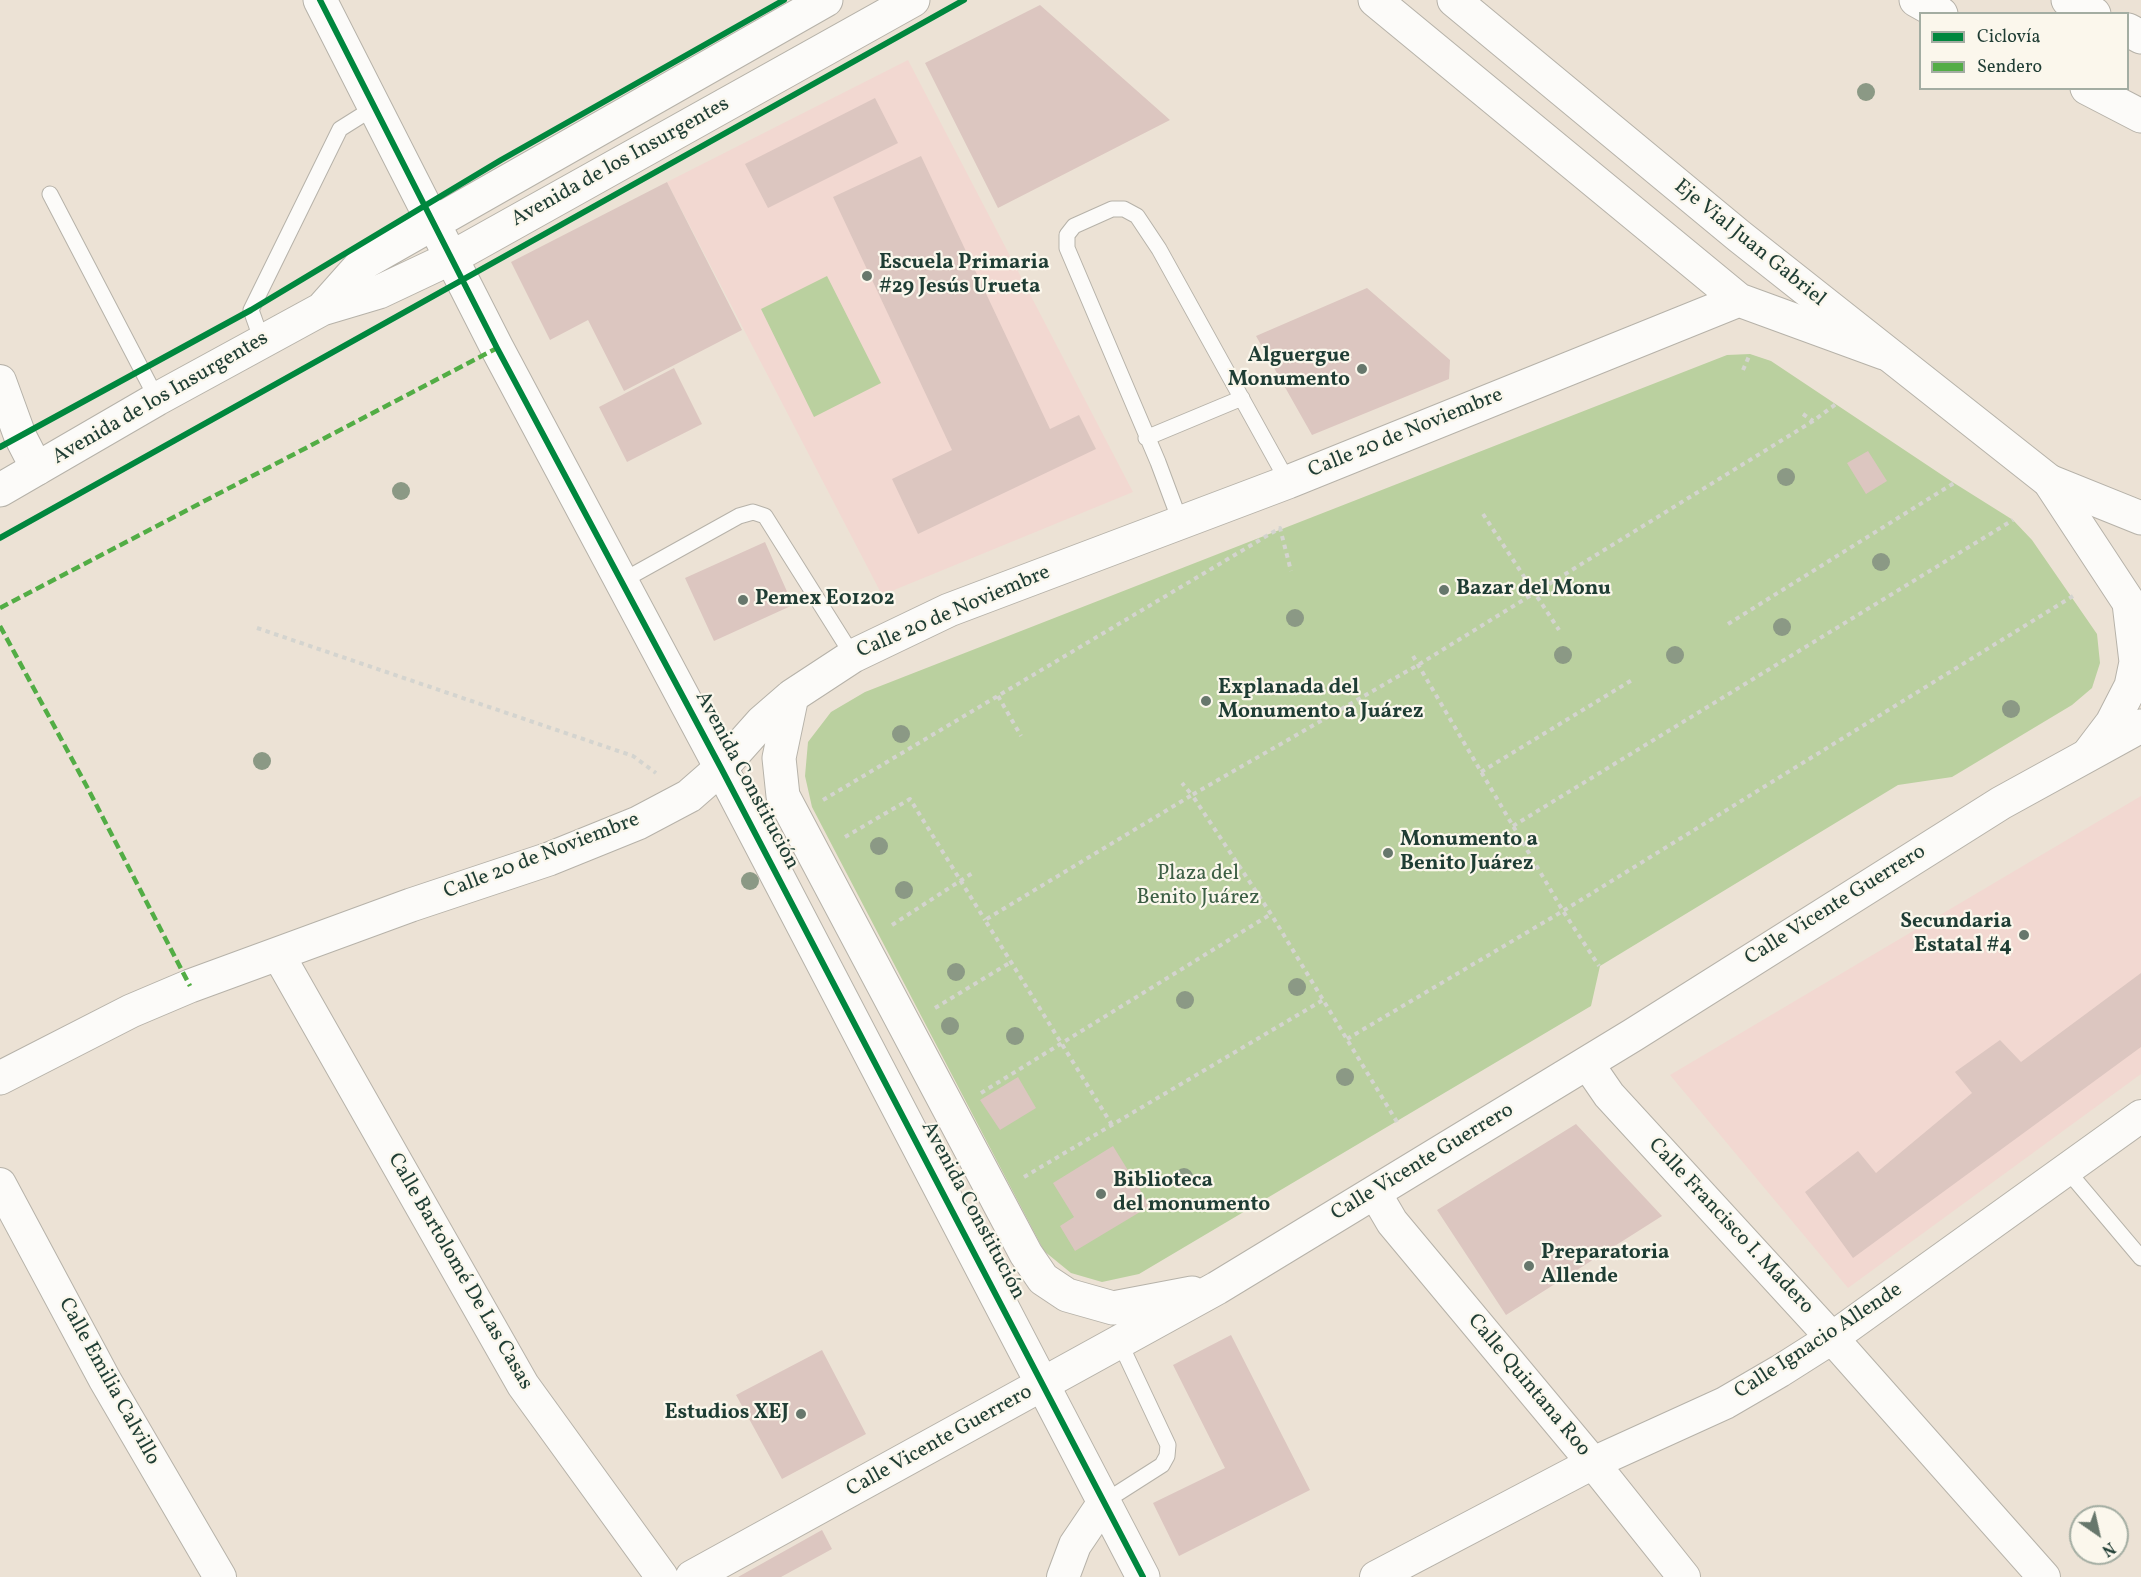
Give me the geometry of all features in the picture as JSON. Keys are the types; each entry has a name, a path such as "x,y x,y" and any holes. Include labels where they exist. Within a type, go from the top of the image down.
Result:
{"main road":[{"name":"Avenida Constitución","path":"320,0 451,258 721,768 1143,1577"},
{"name":"Avenida de los Insurgentes","path":"322,309 362,264 826,0"},
{"name":"Avenida de los Insurgentes","path":"0,490 157,399 322,309 379,292 451,258 913,0"},
{"path":"1375,0 1738,300 1884,353"},
{"name":"Eje Vial Juan Gabriel","path":"1454,0 1738,236 2049,482"},
{"path":"1916,0 1937,12"},
{"path":"2068,0 2090,12"},
{"path":"2091,90 2141,116"},
{"name":"Calle 20 de Noviembre","path":"0,1078 131,1011 278,954 549,860 638,823 688,796 721,768 762,722 792,696 853,656 949,610 1288,482 1738,300"},
{"path":"2049,482 2141,518"},
{"path":"2049,482 2135,612 2136,662 2131,686 2112,723 2090,752"},
{"path":"792,696 779,758 783,796 1026,1254 1042,1279 1067,1295 1113,1308 1217,1288"},
{"name":"Calle Vicente Guerrero","path":"692,1577 1044,1386 1217,1288 1587,1063 2001,803 2141,726"}],"street":[{"path":"0,381 20,436 37,469"},
{"name":"Calle Bartolomé De Las Casas","path":"278,954 513,1369 662,1577"},
{"name":"Calle Francisco I. Madero","path":"1587,1063 1609,1095 1832,1338 2044,1577"},
{"name":"Calle Ignacio Allende","path":"1376,1577 1593,1463 1725,1403 1832,1338 2141,1116"},
{"name":"Calle Emilia Calvillo","path":"0,1184 105,1380 220,1577"},
{"name":"Calle Quintana Roo","path":"1375,1193 1392,1222 1593,1463 1684,1577"},
{"path":"1063,1577 1075,1545 1104,1502"}],"lane":[{"path":"262,341 251,310 340,129 375,107"},
{"path":"50,194 157,399"},
{"path":"1180,521 1067,248 1067,235 1074,226 1112,208 1124,209 1137,216 1159,249 1288,482"},
{"path":"1146,438 1242,398"},
{"path":"622,581 739,516 753,512 765,516 776,529 853,656"},
{"path":"2067,1169 2141,1258"},
{"path":"1104,1502 1162,1465 1167,1456 1168,1444 1120,1343"}],"path":[{"path":"1743,370 1750,354"},
{"path":"985,920 1192,795 1418,665 1813,421 1836,404"},
{"path":"1803,414 1813,421"},
{"path":"1728,624 1954,483"},
{"path":"1483,514 1559,630"},
{"path":"1513,826 2013,520"},
{"path":"812,807 1280,528 1291,571"},
{"path":"1347,1038 1563,911 2073,596"},
{"path":"257,628 633,756 688,796"},
{"path":"1413,656 1563,911 1599,966"},
{"path":"1481,772 1632,680"},
{"path":"998,696 1021,736"},
{"path":"1182,783 1271,914 1397,1122"},
{"path":"842,839 910,799 1112,1125"},
{"path":"888,928 974,872"},
{"path":"976,1096 1271,914"},
{"path":"932,1010 1011,962"},
{"path":"1020,1179 1323,1000"}],"shaded area":[{"name":"Escuela Primaria #29 Jesús Urueta","path":"908,60 1133,492 882,595 667,182"},
{"name":"Secundaria Estatal #4","path":"2141,796 2141,1074 1848,1288 1670,1075"}],"green space":[{"path":"827,276 881,383 814,417 761,309"},
{"name":"Plaza del Benito Juárez","path":"1750,354 1771,361 2013,520 2032,540 2097,634 2100,663 2092,688 2072,705 1952,777 1898,785 1600,966 1591,1006 1139,1274 1102,1282 1071,1273 1044,1251 812,807 805,776 808,742 831,712 865,692 1727,355"}],"building":[{"path":"1040,5 1170,120 998,208 925,63"},
{"path":"875,98 898,143 768,208 745,164"},
{"path":"921,156 1050,429 1079,415 1096,449 918,534 892,479 952,450 833,197"},
{"path":"667,182 742,330 624,391 588,320 550,340 511,262"},
{"name":"Alguergue Monumento","path":"1367,288 1450,360 1449,379 1312,435 1256,336"},
{"path":"674,368 702,424 627,462 599,407"},
{"path":"1868,451 1887,481 1866,494 1847,463"},
{"path":"765,542 793,605 714,641 685,578"},
{"path":"2141,973 2141,1047 1853,1258 1805,1192 1858,1151 1876,1173 1972,1093 1955,1072 2000,1040 2021,1062"},
{"path":"1018,1077 1036,1108 1000,1130 980,1100"},
{"name":"Preparatoria Allende","path":"1576,1124 1662,1216 1506,1315 1437,1210"},
{"name":"Biblioteca del monumento","path":"1113,1146 1150,1206 1075,1251 1060,1226 1074,1217 1053,1183"},
{"path":"1231,1335 1310,1490 1179,1556 1153,1503 1225,1468 1173,1365"},
{"name":"Estudios XEJ","path":"822,1350 866,1434 782,1479 736,1395"},
{"path":"822,1530 832,1549 781,1577 738,1577"}],"marked path":[{"path":"0,608 497,348"},
{"path":"0,626 86,785 190,986"}],"cycle path":[{"path":"320,0 497,348 721,768 1143,1577"},
{"path":"0,447 251,310 501,160 784,0"},
{"path":"0,538 964,0"}],"place":[{"name":"Escuela Primaria #29 Jesús Urueta","path":"867,276"},
{"name":"Alguergue Monumento","path":"1362,369"},
{"name":"Bazar del Monu","path":"1444,590"},
{"name":"Pemex E01202","path":"743,600"},
{"name":"Explanada del Monumento a Juárez","path":"1206,701"},
{"name":"Monumento a Benito Juárez","path":"1388,853"},
{"name":"Secundaria Estatal #4","path":"2024,935"},
{"name":"Biblioteca del monumento","path":"1101,1194"},
{"name":"Preparatoria Allende","path":"1529,1266"},
{"name":"Estudios XEJ","path":"801,1414"}]}
